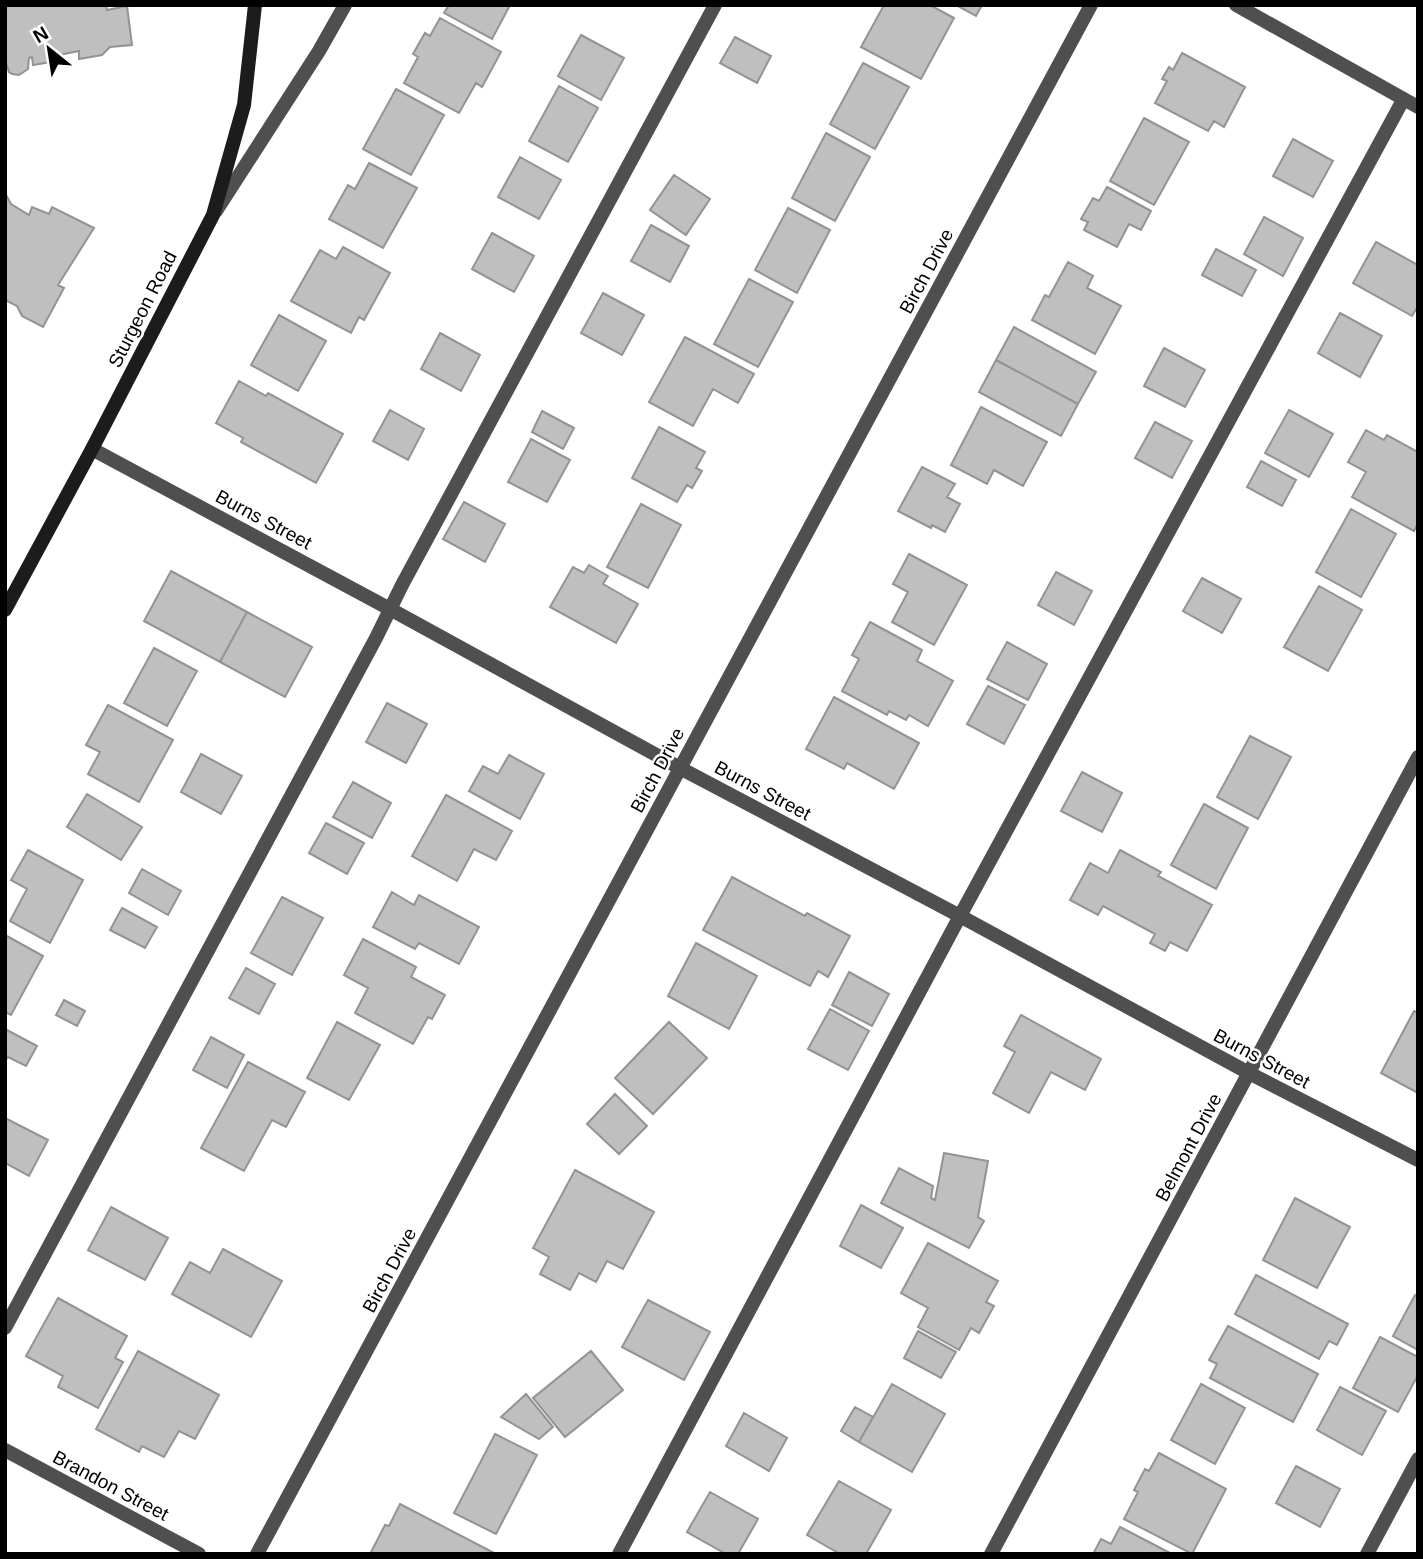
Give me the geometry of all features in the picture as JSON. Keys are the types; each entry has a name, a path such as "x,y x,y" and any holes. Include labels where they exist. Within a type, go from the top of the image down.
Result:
{"main road":[{"name":"Sturgeon Road","path":"5,610 213,215 244,105 255,5"}],"street":[{"path":"213,215 319,51 345,5"},
{"path":"5,1328 715,5"},
{"name":"Birch Drive","path":"257,1554 1091,5"},
{"path":"1236,5 1418,107"},
{"path":"619,1554 960,916 1404,100"},
{"name":"Burns Street","path":"92,449 680,768 1418,1160"},
{"name":"Belmont Drive","path":"991,1554 1418,757"},
{"name":"Brandon Street","path":"5,1450 199,1554"},
{"path":"1367,1554 1418,1459"}],"building":[{"path":"5,5 106,5 107,10 127,6 132,45 110,47 102,55 79,59 79,51 59,55 51,62 33,65 32,57 29,58 28,69 19,75 12,74 5,60"},
{"path":"449,5 510,5 492,39 444,13"},
{"path":"884,5 930,5 954,18 921,79 861,47"},
{"path":"956,5 982,5 976,16"},
{"path":"440,18 501,52 482,87 476,83 459,113 404,83 418,57 413,54 425,33 430,36"},
{"path":"581,35 624,58 601,100 558,76"},
{"path":"735,37 771,56 757,83 720,63"},
{"path":"1182,53 1245,87 1224,127 1214,121 1208,131 1155,103 1167,81 1162,79 1169,67 1173,70"},
{"path":"863,63 909,87 875,149 830,124"},
{"path":"559,86 598,108 568,162 529,141"},
{"path":"396,89 444,115 411,175 363,149"},
{"path":"1144,118 1189,142 1154,205 1110,181"},
{"path":"826,133 870,157 835,221 792,198"},
{"path":"1293,139 1333,161 1313,197 1273,176"},
{"path":"520,157 561,180 539,219 498,197"},
{"path":"369,163 417,188 383,248 329,219 348,185 355,189"},
{"path":"674,175 710,199 686,235 650,210"},
{"path":"1107,187 1151,211 1141,230 1129,224 1117,247 1084,230 1088,222 1081,219 1093,198 1099,201"},
{"path":"5,193 11,204 29,215 32,207 49,214 52,207 94,228 58,285 64,288 43,327 22,316 17,306 5,300"},
{"path":"788,208 830,230 797,293 755,270"},
{"path":"1264,217 1303,238 1283,276 1244,254"},
{"path":"651,225 689,246 670,282 631,261"},
{"path":"492,233 534,256 514,292 472,269"},
{"path":"1376,242 1418,265 1418,306 1412,316 1353,283"},
{"path":"343,247 390,273 364,320 359,317 351,333 291,301 320,250 336,259"},
{"path":"1216,249 1256,270 1242,296 1202,275"},
{"path":"1068,262 1093,276 1087,288 1121,306 1095,354 1032,320 1045,295 1049,297"},
{"path":"749,279 793,302 758,367 714,344"},
{"path":"603,293 644,315 622,355 581,333"},
{"path":"1340,313 1382,336 1360,377 1318,353"},
{"path":"279,315 326,341 298,391 251,365"},
{"path":"1014,327 1096,372 1078,404 996,360"},
{"path":"440,333 480,355 461,391 421,369"},
{"path":"685,337 754,374 738,403 713,389 693,426 649,402"},
{"path":"1164,348 1205,370 1185,407 1144,386"},
{"path":"996,360 1078,404 1061,436 979,392"},
{"path":"239,381 266,396 268,393 343,434 316,483 241,442 243,438 216,423"},
{"path":"981,407 1047,442 1023,486 994,470 987,484 951,465"},
{"path":"390,410 424,429 408,460 373,441"},
{"path":"1289,410 1333,434 1309,477 1265,453"},
{"path":"542,411 574,428 563,449 532,432"},
{"path":"1155,422 1192,441 1172,478 1135,458"},
{"path":"659,427 705,452 696,468 702,471 692,488 687,485 677,502 632,478"},
{"path":"1366,430 1384,440 1387,435 1418,452 1418,523 1414,531 1352,497 1366,472 1348,462"},
{"path":"531,439 570,460 547,502 508,482"},
{"path":"1261,461 1296,480 1282,506 1247,487"},
{"path":"922,467 955,484 947,497 960,504 945,532 898,511"},
{"path":"464,502 505,524 485,562 443,539"},
{"path":"641,504 681,525 648,588 607,567"},
{"path":"1351,509 1396,534 1361,597 1316,572"},
{"path":"909,554 967,585 934,645 892,622 908,592 893,584"},
{"path":"589,565 608,576 603,584 638,604 616,643 550,607 573,567 584,573"},
{"path":"171,571 247,612 220,662 144,621"},
{"path":"1056,572 1092,591 1074,625 1038,605"},
{"path":"1202,578 1241,599 1222,633 1183,611"},
{"path":"1319,586 1362,610 1328,671 1284,647"},
{"path":"247,612 312,647 285,697 220,662"},
{"path":"870,622 922,650 917,661 953,681 928,726 909,715 906,720 889,711 887,715 842,691 859,659 852,655"},
{"path":"1007,642 1047,664 1028,700 987,679"},
{"path":"154,648 197,671 167,726 124,703"},
{"path":"988,686 1025,705 1004,744 967,724"},
{"path":"834,697 919,743 894,789 847,763 844,769 806,749"},
{"path":"387,703 427,724 406,763 366,742"},
{"path":"108,705 173,740 139,802 88,774 100,752 86,745"},
{"path":"1250,736 1291,757 1258,819 1217,797"},
{"path":"201,754 242,776 221,814 181,792"},
{"path":"509,755 544,774 520,819 469,791 483,766 498,774"},
{"path":"1082,772 1122,793 1102,832 1061,811"},
{"path":"353,782 391,803 372,838 333,817"},
{"path":"87,794 142,827 121,860 67,827"},
{"path":"446,795 512,831 496,860 474,849 457,881 412,856"},
{"path":"1204,804 1248,828 1216,889 1171,865"},
{"path":"326,823 364,843 347,874 309,853"},
{"path":"28,850 83,880 50,943 10,921 27,889 11,880"},
{"path":"1120,850 1161,872 1158,876 1212,905 1187,951 1170,942 1165,951 1150,943 1155,934 1103,906 1098,915 1070,900 1090,863 1108,873"},
{"path":"142,869 181,891 168,915 129,893"},
{"path":"732,877 805,916 807,913 850,936 828,977 818,971 810,986 703,930"},
{"path":"392,892 414,905 419,895 479,927 459,964 419,943 415,949 373,927"},
{"path":"282,897 323,918 292,975 251,953"},
{"path":"122,908 157,927 145,948 110,930"},
{"path":"5,935 43,956 11,1015 5,1012"},
{"path":"363,939 416,967 411,977 445,995 432,1019 428,1017 413,1044 355,1013 368,988 344,975"},
{"path":"696,943 757,976 729,1029 668,996"},
{"path":"246,968 275,984 259,1014 229,998"},
{"path":"849,972 889,994 872,1026 832,1005"},
{"path":"64,1000 85,1011 77,1026 56,1015"},
{"path":"830,1009 869,1031 848,1070 808,1049"},
{"path":"1414,1011 1418,1013 1418,1093 1381,1073"},
{"path":"1021,1015 1101,1059 1085,1090 1051,1072 1029,1113 993,1093 1015,1052 1004,1046"},
{"path":"337,1022 380,1045 349,1100 307,1078"},
{"path":"669,1022 707,1058 653,1114 615,1078"},
{"path":"5,1029 37,1046 26,1066 8,1057 5,1061"},
{"path":"211,1037 244,1055 227,1088 193,1070"},
{"path":"248,1062 305,1092 286,1127 272,1120 244,1171 201,1148"},
{"path":"615,1094 647,1126 619,1154 587,1124"},
{"path":"5,1118 48,1140 29,1176 5,1163"},
{"path":"944,1153 988,1161 978,1217 984,1221 969,1248 881,1203 899,1168 933,1186 931,1198 935,1200"},
{"path":"575,1170 654,1212 623,1269 607,1261 596,1282 579,1273 570,1290 540,1274 549,1257 533,1248"},
{"path":"1295,1198 1350,1227 1317,1288 1263,1260"},
{"path":"861,1205 903,1228 881,1268 840,1246"},
{"path":"111,1207 168,1238 145,1280 88,1250"},
{"path":"928,1243 998,1281 986,1302 994,1306 979,1333 971,1328 959,1350 918,1327 928,1308 901,1293"},
{"path":"223,1249 282,1281 251,1337 172,1294 190,1262 210,1273"},
{"path":"1256,1275 1348,1324 1337,1345 1329,1341 1319,1359 1235,1314"},
{"path":"1415,1295 1418,1297 1418,1350 1393,1336"},
{"path":"58,1298 127,1336 115,1358 123,1362 98,1408 58,1387 63,1376 26,1356"},
{"path":"648,1300 710,1332 684,1380 622,1347"},
{"path":"1228,1326 1318,1374 1293,1422 1210,1378 1217,1364 1209,1360"},
{"path":"918,1331 956,1352 941,1378 904,1358"},
{"path":"1380,1337 1418,1357 1418,1375 1398,1412 1353,1388"},
{"path":"138,1351 219,1395 195,1439 179,1431 164,1457 142,1446 139,1452 96,1429"},
{"path":"591,1351 623,1390 565,1437 533,1398"},
{"path":"892,1384 945,1414 912,1472 859,1442"},
{"path":"1201,1384 1245,1408 1215,1464 1171,1440"},
{"path":"1340,1387 1386,1411 1362,1455 1317,1430"},
{"path":"526,1394 553,1427 539,1439 501,1417"},
{"path":"855,1407 873,1417 859,1442 841,1431"},
{"path":"744,1413 787,1438 769,1471 726,1446"},
{"path":"495,1434 537,1455 496,1534 454,1513"},
{"path":"1159,1453 1226,1489 1192,1554 1124,1519 1138,1492 1134,1490 1145,1469 1149,1471"},
{"path":"1296,1466 1340,1489 1320,1527 1276,1503"},
{"path":"839,1481 891,1510 866,1554 840,1554 807,1535"},
{"path":"710,1492 758,1519 738,1554 726,1554 687,1532"},
{"path":"400,1504 496,1554 370,1554"},
{"path":"1120,1527 1172,1554 1093,1554 1101,1539 1111,1544"}]}
